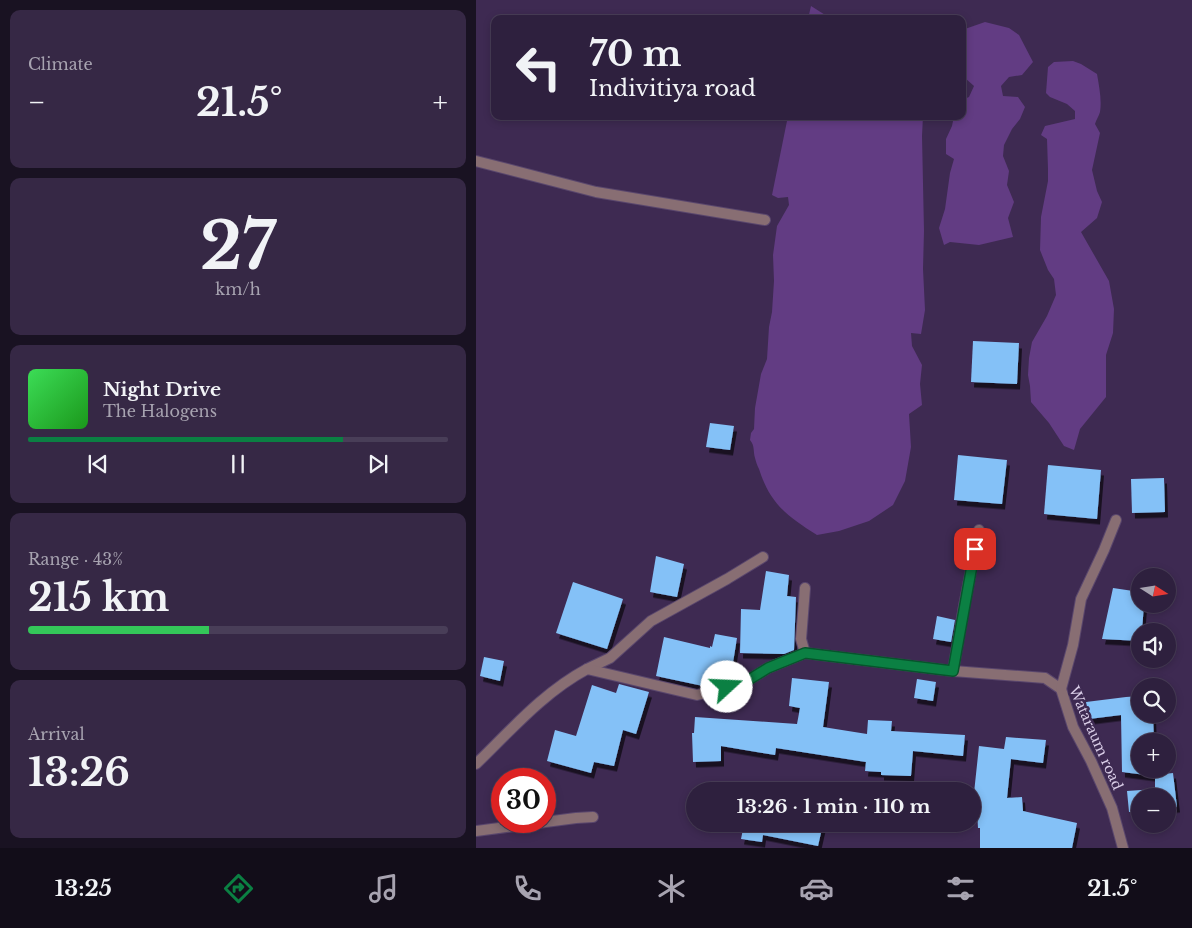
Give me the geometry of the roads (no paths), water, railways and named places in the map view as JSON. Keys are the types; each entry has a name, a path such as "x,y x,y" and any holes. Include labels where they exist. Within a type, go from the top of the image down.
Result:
{"street":[{"path":"476,161 596,192 765,220"},
{"path":"1061,689 1081,599 1116,520"},
{"path":"953,671 979,530"},
{"path":"476,764 536,705 569,679 610,658 651,621 763,557"},
{"path":"587,669 697,695 742,684 768,668 805,653 801,639 805,588"},
{"name":"Wataraum road","path":"805,653 953,671 1045,678 1061,689 1074,727 1112,808 1123,848"},
{"path":"476,831 593,817"}]}
